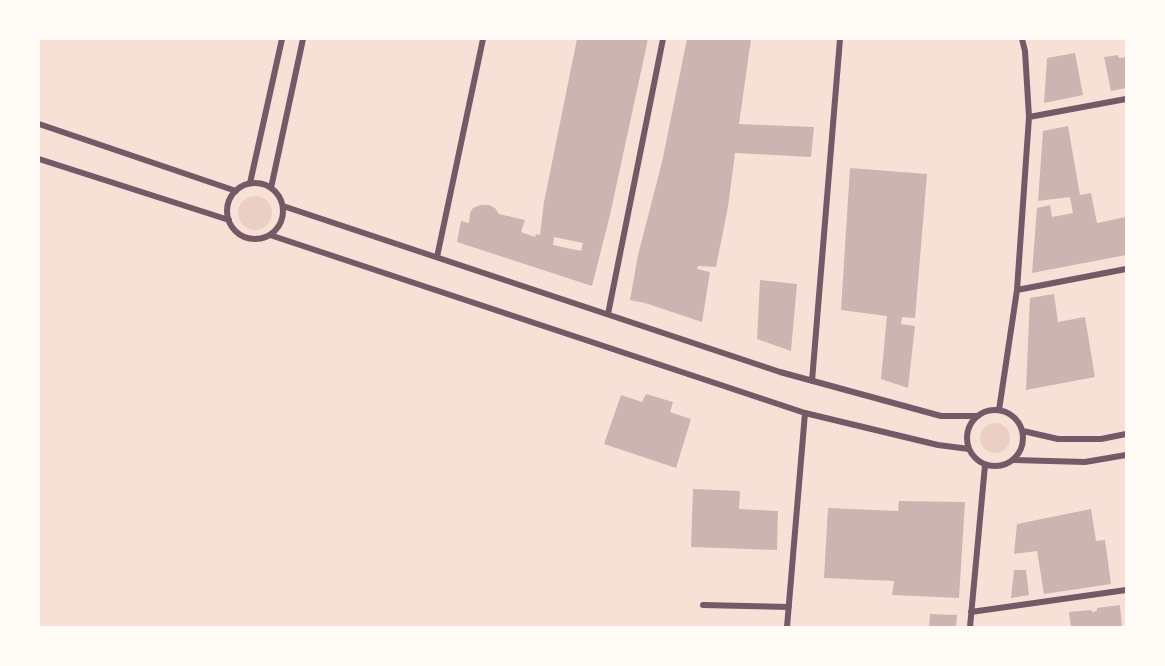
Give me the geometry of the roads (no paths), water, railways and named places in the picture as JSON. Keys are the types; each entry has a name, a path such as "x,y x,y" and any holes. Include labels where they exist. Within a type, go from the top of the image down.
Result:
{"street":[{"path":"250,183 282,39"},
{"path":"271,188 303,39"},
{"path":"437,257 483,39"},
{"path":"608,314 663,39"},
{"path":"812,381 840,39"},
{"path":"999,410 1017,290 1029,117 1026,63 1022,39"},
{"path":"1029,117 1126,99"},
{"path":"39,124 236,191"},
{"path":"39,159 229,220"},
{"path":"270,235 281,222 283,206 281,199 271,188 250,183 236,191 228,205 229,220 239,234 246,237 254,239 270,235 805,413 938,445 969,449"},
{"path":"283,206 812,381 941,416 978,416"},
{"path":"1017,290 1126,269"},
{"path":"999,410 1010,414 1018,421 1023,431 1024,442 1014,460 1006,465 995,467 976,459 969,449 967,437 970,425 978,416 988,411 999,410"},
{"path":"788,627 805,413"},
{"path":"1023,431 1058,439 1101,439 1126,434"},
{"path":"1014,460 1084,462 1126,455"},
{"path":"970,627 986,465"},
{"path":"971,612 1126,590"},
{"path":"703,605 789,607"}]}
